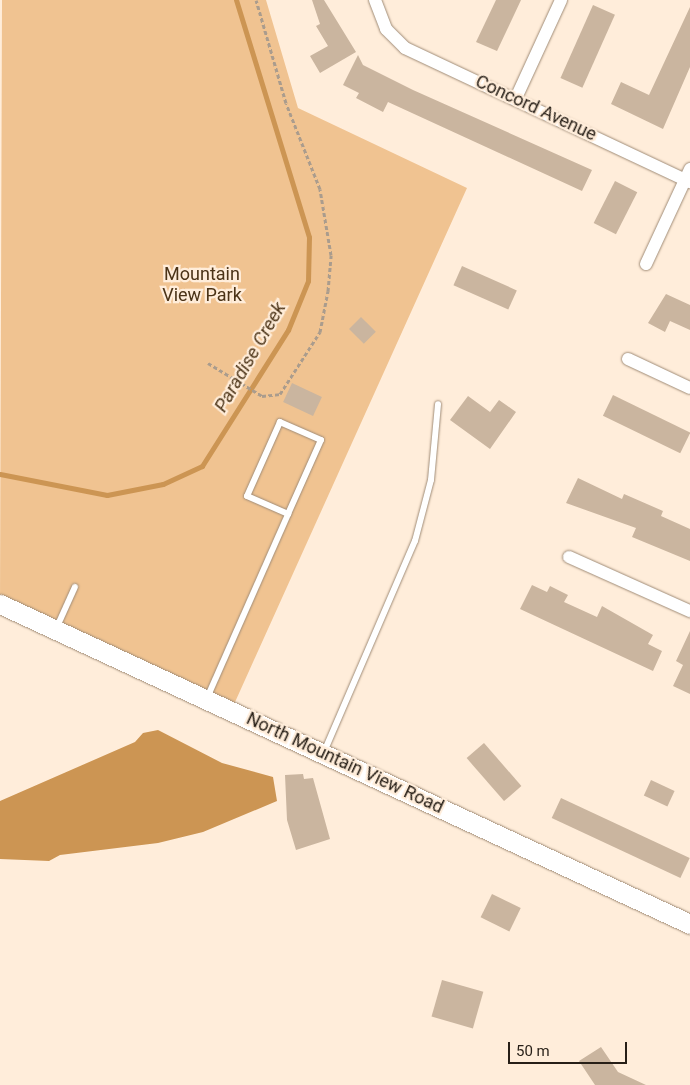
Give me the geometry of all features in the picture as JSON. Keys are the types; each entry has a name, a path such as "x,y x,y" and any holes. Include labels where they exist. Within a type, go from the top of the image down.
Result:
{"street":[{"name":"Concord Avenue","path":"375,0 386,29 405,48 688,177"},
{"path":"516,98 561,0"},
{"path":"646,264 688,177"},
{"path":"628,359 690,388"},
{"path":"569,556 690,611"},
{"name":"North Mountain View Road","path":"0,604 690,924"}],"lane":[{"path":"323,753 415,540 431,480 438,404"},
{"path":"207,699 321,440 280,422 247,496 288,514"},
{"path":"55,630 75,587"}],"path":[{"path":"208,363 259,394 280,394 320,332 331,255 320,189 286,103 256,0"}],"green space":[{"name":"Mountain View Park","path":"2,0 266,0 298,108 467,188 231,711 0,604"}],"shaded area":[{"path":"158,730 222,763 273,777 277,801 203,832 158,843 60,855 49,861 0,859 0,801 135,742 143,733"}],"building":[{"path":"312,0 324,0 356,52 320,73 310,56 328,46 316,26 320,24"},
{"path":"496,0 521,0 497,51 476,42"},
{"path":"593,5 615,15 582,88 560,78"},
{"path":"690,7 690,67 663,129 611,104 621,82 649,95"},
{"path":"358,55 363,65 413,90 592,170 582,191 388,102 383,112 356,98 359,93 343,85"},
{"path":"615,181 637,192 616,234 594,223"},
{"path":"462,266 517,290 508,310 453,285"},
{"path":"666,294 690,305 690,330 670,321 665,332 648,323"},
{"path":"361,317 376,332 364,344 349,329"},
{"path":"292,383 322,397 313,416 283,402"},
{"path":"613,395 690,433 680,453 603,416"},
{"path":"468,396 490,412 499,400 516,412 490,449 450,420"},
{"path":"578,478 622,499 624,494 663,511 661,516 690,529 690,561 632,537 636,528 566,503"},
{"path":"532,585 547,592 550,586 568,595 564,602 597,617 602,606 653,635 648,644 662,651 653,671 520,609"},
{"path":"690,631 690,694 673,686 683,665 676,661"},
{"path":"484,743 521,786 504,801 467,758"},
{"path":"303,774 304,779 313,778 330,839 296,850 287,820 285,775"},
{"path":"651,780 675,791 667,806 644,795"},
{"path":"561,798 690,858 680,878 552,818"},
{"path":"492,894 521,908 509,931 481,917"},
{"path":"442,980 483,992 473,1028 432,1017"},
{"path":"601,1047 618,1072 646,1085 595,1085 579,1061"}],"waterway":[{"name":"Paradise Creek","path":"0,474 107,495 163,484 202,466 288,330 308,281 309,237 236,0"}]}
